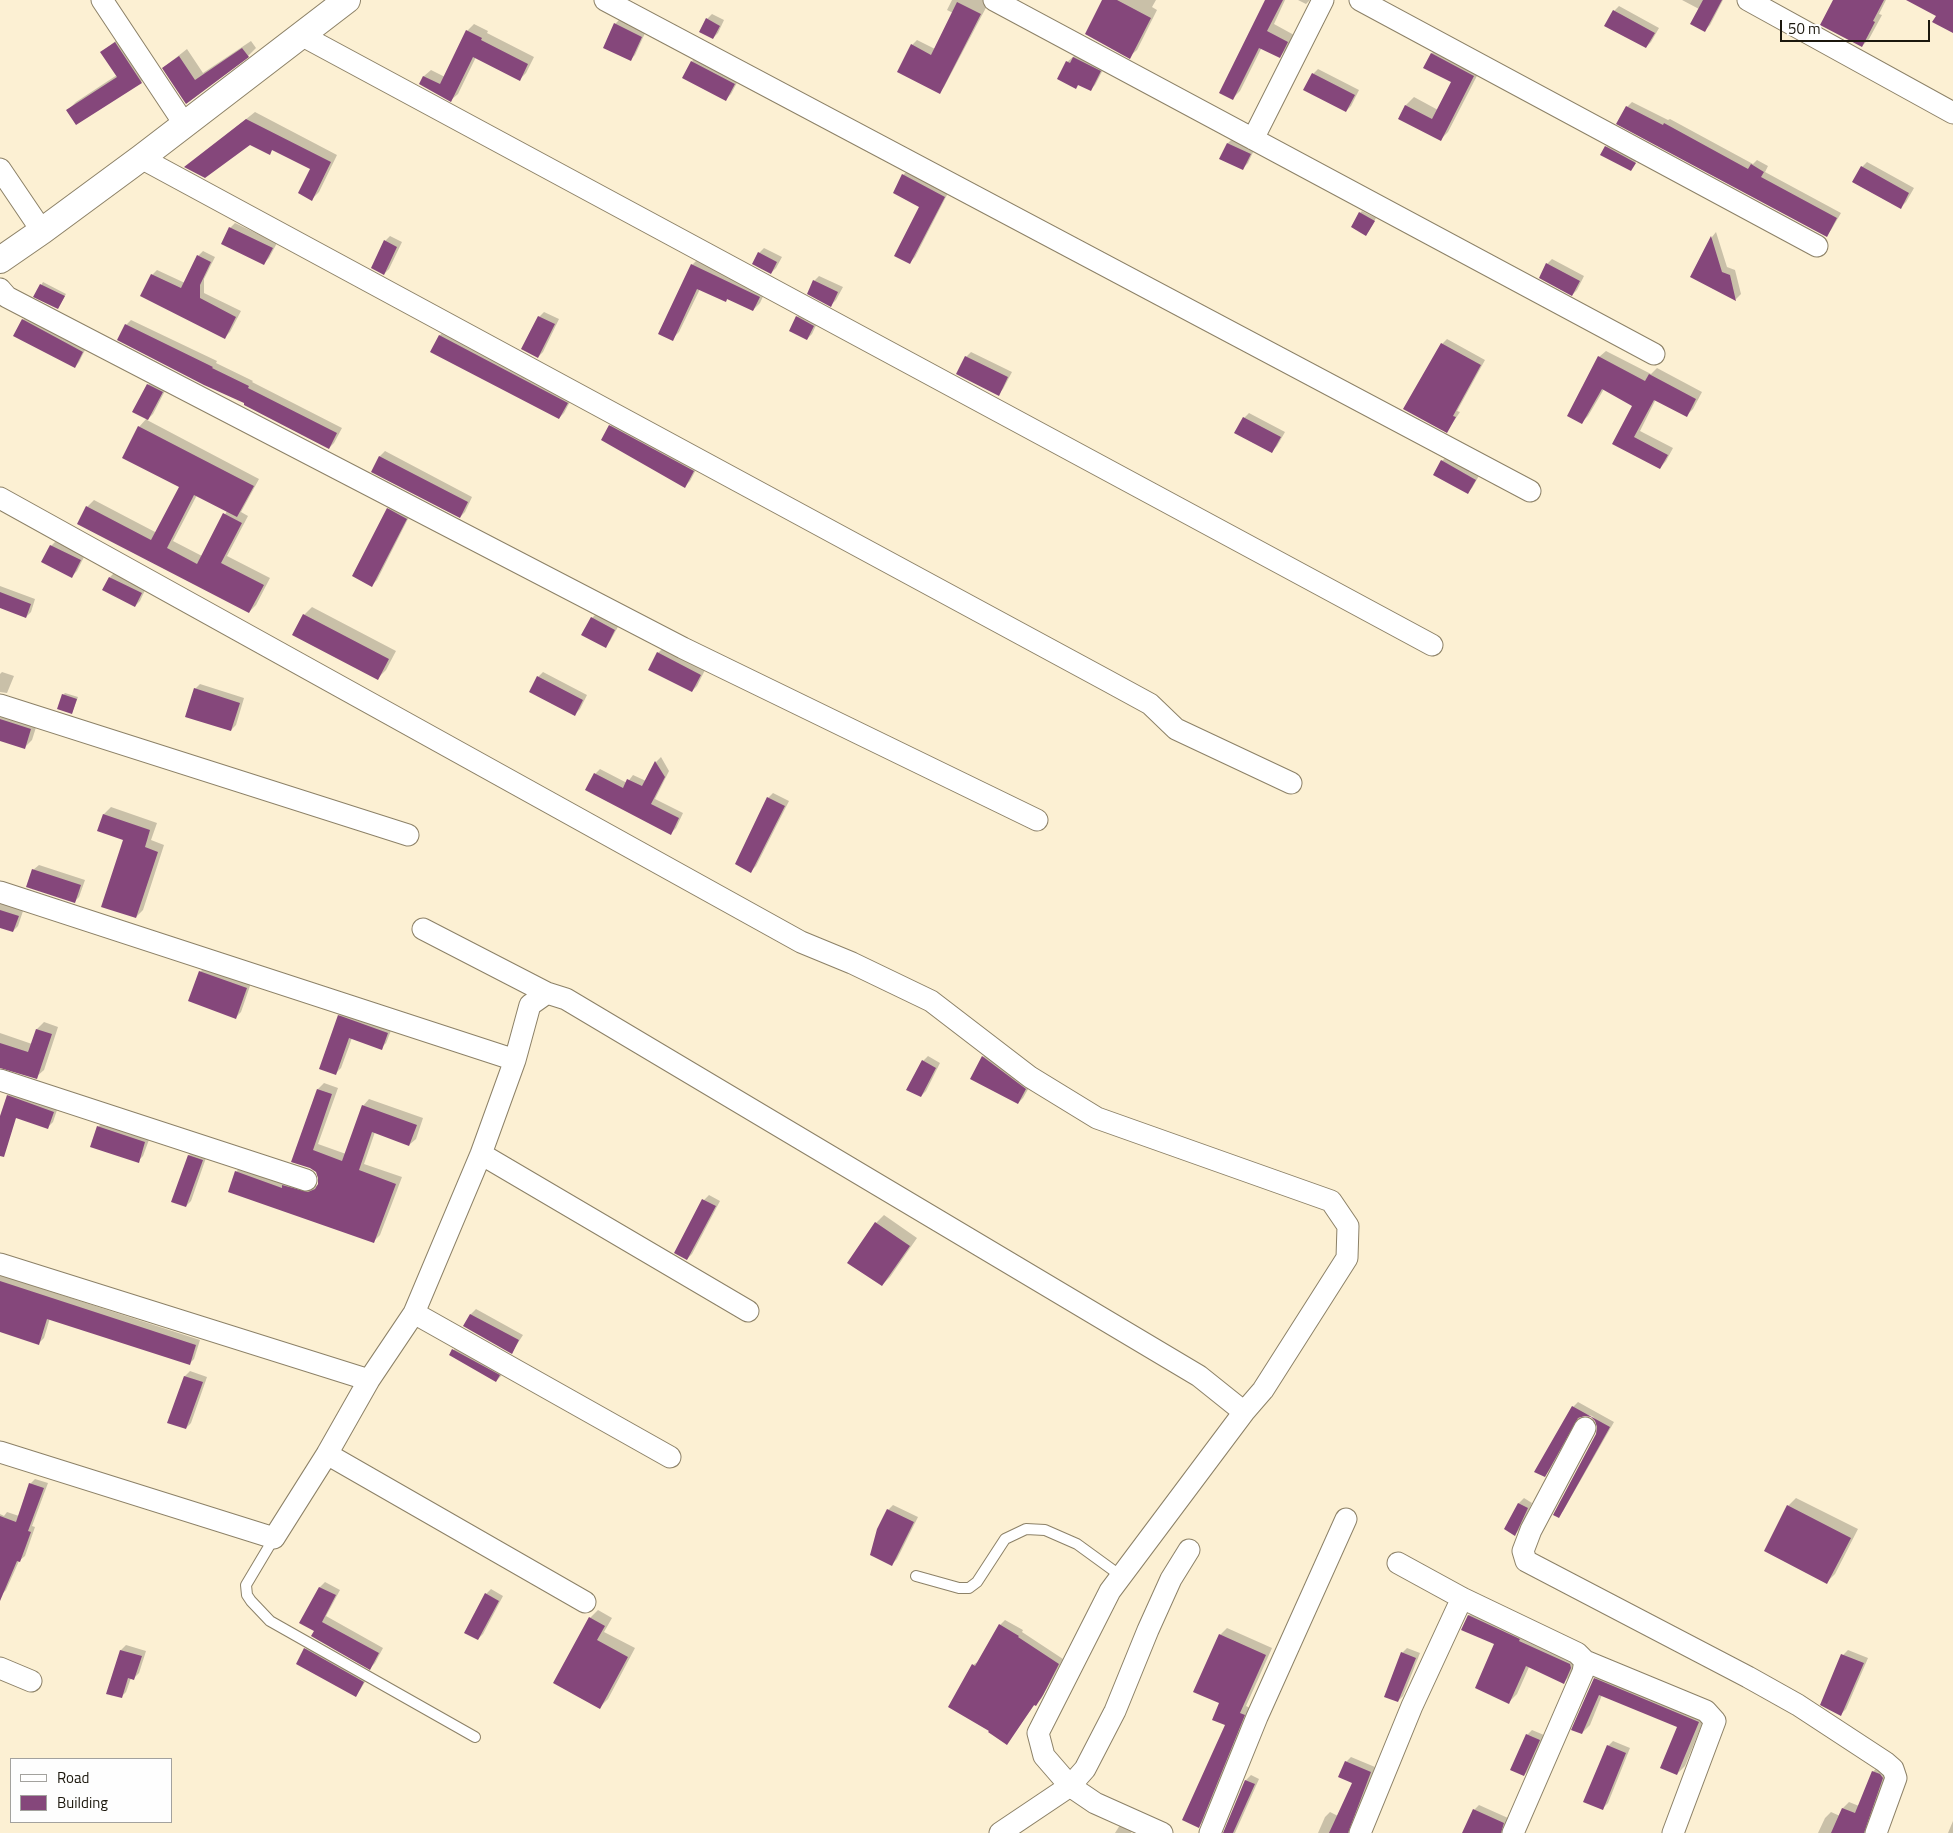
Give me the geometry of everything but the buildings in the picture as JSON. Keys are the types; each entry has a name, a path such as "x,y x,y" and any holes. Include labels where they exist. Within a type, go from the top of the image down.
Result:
{"street":[{"path":"102,0 185,125"},
{"path":"605,0 1530,491"},
{"path":"994,0 1654,354"},
{"path":"1253,139 1323,0"},
{"path":"1360,0 1817,246"},
{"path":"1748,0 1953,113"},
{"path":"0,260 185,125 301,35 334,4"},
{"path":"301,35 1432,646"},
{"path":"141,158 1150,704 1176,729 1291,783"},
{"path":"0,169 42,231"},
{"path":"0,289 7,297 683,648 1037,820"},
{"path":"0,498 801,942 852,963 931,1001 1030,1077 1097,1118 1331,1201 1348,1226 1347,1258 1263,1390 1244,1412 1110,1591 1038,1733 1044,1756 1070,1786 1095,1804 1162,1833"},
{"path":"0,705 408,835"},
{"path":"0,892 515,1060"},
{"path":"423,929 547,994 566,999 1190,1371 1244,1412"},
{"path":"0,1452 274,1538 327,1454 370,1380 414,1313 481,1154 515,1060 530,1005 547,994"},
{"path":"0,1080 306,1180"},
{"path":"481,1154 748,1311"},
{"path":"0,1264 370,1380"},
{"path":"414,1313 670,1456"},
{"path":"1585,1428 1531,1530 1523,1551 1526,1561 1748,1677 1798,1705 1885,1762 1893,1769 1896,1778 1876,1833"},
{"path":"327,1454 585,1602"},
{"path":"1210,1833 1257,1717 1346,1520"},
{"path":"1000,1833 1070,1786 1086,1769 1115,1710 1171,1580 1189,1550"},
{"path":"1398,1563 1462,1598 1578,1653 1584,1661 1706,1711 1715,1721 1673,1833"},
{"path":"1360,1833 1412,1706 1462,1598"},
{"path":"1513,1833 1583,1672 1584,1661"},
{"path":"0,1668 32,1681"}],"lane":[{"path":"916,1576 959,1588 969,1588 977,1582 1005,1539 1026,1529 1045,1530 1077,1544 1121,1576"},
{"path":"274,1538 246,1585 246,1594 270,1621 476,1737"}]}
